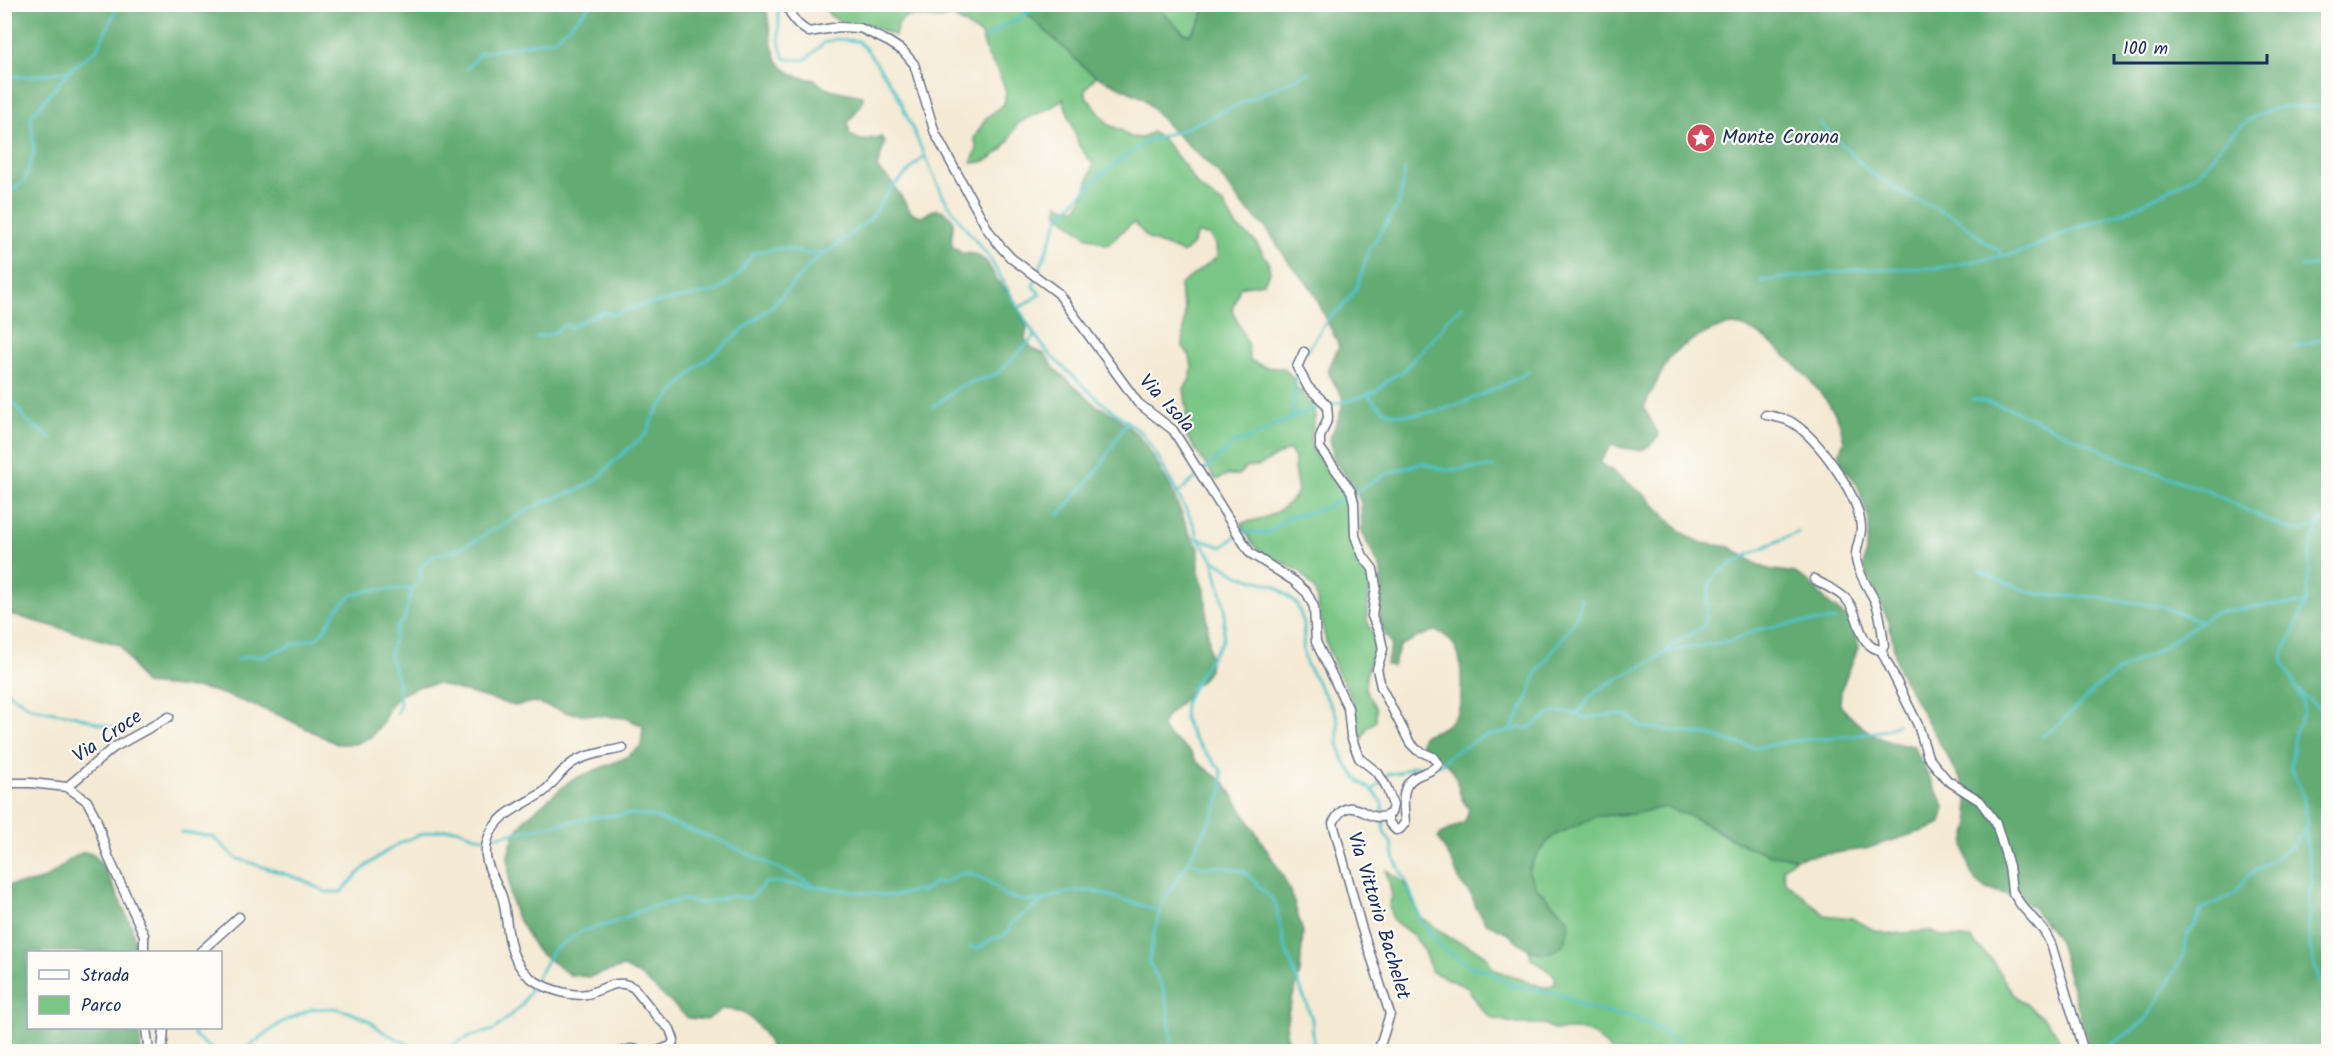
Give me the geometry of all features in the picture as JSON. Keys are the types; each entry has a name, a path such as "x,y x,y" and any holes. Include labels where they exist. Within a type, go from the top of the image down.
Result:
{"street":[{"name":"Via Isola","path":"787,4 790,16 799,26 809,32 839,27 860,28 903,51 914,64 921,79 935,133 988,230 1011,258 1058,293 1138,403 1173,430 1250,553 1294,580 1307,593 1314,607 1316,642 1348,708 1351,736 1359,758 1378,774 1390,795 1393,804 1391,813 1387,816"},
{"path":"1304,351 1297,368 1308,387 1327,405 1328,418 1320,437 1320,448 1351,491 1354,502 1355,536 1363,556 1373,569 1376,586 1372,616 1383,649 1377,669 1381,687 1410,742 1417,750 1433,758 1438,764 1435,769 1414,776 1407,783 1403,792 1405,823 1400,829 1396,830 1390,824 1387,816"},
{"path":"1767,415 1792,422 1813,442 1846,483 1861,529 1856,549 1856,561 1881,619 1884,646 1881,650"},
{"path":"1814,579 1846,598 1854,609 1864,639 1874,649 1881,650"},
{"path":"1881,650 1918,725 1929,757 1947,780 1980,801 1996,823 2009,866 2012,891 2044,931 2051,944 2084,1052"},
{"name":"Via Croce","path":"68,787 113,748 169,717"},
{"path":"623,748 571,763 543,792 504,816 488,839 488,869 504,901 510,950 524,972 544,986 576,994 585,994 618,982 628,984 670,1029 674,1040 671,1046 655,1052"},
{"path":"4,783 68,787 81,794 92,808 108,855 144,935 144,951"},
{"name":"Via Vittorio Bachelet","path":"1378,1052 1390,1014 1361,926 1333,823 1346,808 1355,807 1375,818 1387,816"},
{"path":"201,951 239,917"},
{"path":"146,1029 149,1052"},
{"path":"162,1052 164,1029"},
{"path":"620,1052 631,1049 649,1052"}],"green space":[{"path":"1205,4 2328,5 2328,1051 2092,1052 2059,941 2032,907 2010,895 1986,889 1976,882 1970,871 1964,846 1970,823 1965,787 1898,670 1889,622 1863,567 1869,520 1858,486 1842,465 1839,453 1844,441 1838,419 1821,393 1793,362 1761,336 1746,328 1733,325 1718,328 1701,336 1669,358 1644,408 1659,435 1653,442 1648,447 1638,450 1611,445 1600,462 1646,496 1678,529 1690,537 1702,543 1730,547 1768,569 1795,573 1808,581 1827,602 1850,620 1857,634 1858,648 1841,690 1840,705 1872,734 1892,742 1913,745 1945,808 1941,823 1865,849 1796,858 1771,855 1746,846 1695,818 1665,807 1631,814 1597,816 1553,836 1530,866 1529,873 1536,887 1567,918 1569,925 1562,945 1556,950 1543,953 1529,950 1504,931 1486,923 1476,908 1472,896 1460,882 1438,838 1442,833 1465,822 1469,809 1460,795 1456,778 1449,766 1420,747 1423,735 1446,725 1457,713 1461,683 1458,653 1449,639 1435,631 1400,646 1393,666 1386,665 1391,642 1383,632 1380,620 1381,570 1362,533 1361,503 1353,486 1334,461 1330,438 1343,402 1329,374 1329,368 1339,346 1312,289 1290,264 1267,229 1242,205 1218,173 1172,130 1143,98 1096,76 1085,68 1018,5 1155,5 1184,33 1190,35 1201,20"},
{"path":"4,5 766,5 772,45 777,60 796,76 815,80 825,88 863,96 863,102 848,123 850,135 861,140 881,137 885,142 877,168 891,181 911,212 922,217 937,210 951,217 953,222 952,246 962,253 975,254 986,261 998,281 1015,301 1027,328 1025,339 1033,349 1045,354 1055,369 1096,405 1114,415 1138,435 1171,488 1189,532 1199,548 1199,573 1205,590 1210,658 1209,670 1167,716 1161,727 1169,736 1190,751 1197,762 1225,783 1282,874 1291,893 1303,932 1300,973 1288,1013 1286,1033 1292,1051 772,1051 760,1029 742,1012 722,1009 707,1020 688,1018 641,976 624,967 589,977 570,975 537,951 516,916 510,896 508,855 514,835 526,818 571,780 625,758 641,746 643,726 626,718 569,713 533,702 515,706 438,684 420,686 402,694 390,706 382,723 371,737 355,744 337,744 281,716 223,694 204,689 144,684 120,645 5,613"},
{"path":"823,5 1018,5 1096,76 1085,90 1087,98 1109,125 1130,137 1142,138 1152,132 1162,138 1197,185 1224,205 1236,226 1255,241 1268,261 1270,273 1263,283 1240,287 1232,310 1247,342 1250,360 1266,367 1284,368 1292,377 1297,388 1314,405 1315,417 1310,440 1313,451 1346,491 1351,502 1349,535 1367,572 1370,584 1367,620 1376,642 1366,676 1365,688 1376,709 1376,721 1367,728 1362,739 1358,735 1355,711 1348,690 1337,671 1326,642 1315,590 1301,572 1259,550 1241,523 1273,514 1286,505 1298,492 1294,469 1295,458 1289,449 1259,466 1247,467 1238,475 1227,475 1216,480 1185,434 1182,423 1187,412 1184,389 1190,379 1192,367 1190,356 1183,347 1185,308 1180,285 1217,257 1216,245 1209,235 1197,234 1192,245 1183,253 1150,240 1134,223 1107,245 1086,236 1058,214 1058,203 1065,207 1077,208 1083,198 1093,164 1079,146 1063,99 1053,107 1019,123 1006,145 993,157 982,162 971,163 977,149 974,138 986,118 1004,104 1006,92 998,71 988,57 981,35 952,16 935,19 906,16 898,24 895,36 869,25 840,21 830,16"},
{"path":"1155,5 1205,5 1201,20 1190,35 1184,33"},
{"path":"1658,806 1683,812 1748,847 1796,858 1783,868 1785,881 1825,915 1852,918 1876,931 1889,934 1931,931 1943,936 1970,939 1991,959 2013,994 2045,1019 2054,1030 2065,1051 1660,1052 1656,1049 1653,1052 1612,1051 1594,1035 1582,1030 1555,1030 1544,1024 1517,1024 1492,1018 1482,1010 1468,988 1432,972 1422,947 1414,936 1393,920 1389,907 1392,895 1386,870 1399,878 1408,889 1418,915 1450,938 1487,957 1493,969 1543,987 1549,987 1555,983 1555,976 1531,958 1529,950 1543,953 1556,950 1567,918 1536,887 1529,873 1533,859 1553,836 1572,826 1597,816 1631,814"},
{"path":"84,852 93,854 105,869 132,927 136,951 27,951 27,1029 139,1029 141,1051 5,1051 5,886 43,879"}],"waterway":[{"path":"4,196 25,180 34,153 31,116 72,68 97,49 117,8 116,4"},
{"path":"467,69 480,53 555,39 592,4"},
{"path":"777,4 780,47 786,59 805,60 824,43 836,39 858,41 867,50 895,90 943,196 989,257 1033,333 1050,355 1101,402 1142,433 1157,455 1194,525 1198,539 1213,559 1225,609 1223,640 1201,672 1185,703 1184,719 1194,739 1221,770 1223,790 1216,809 1190,859 1163,902 1149,962 1163,989 1172,1045 1176,1052"},
{"path":"986,39 1025,15 1037,4"},
{"path":"4,75 26,77 68,71"},
{"path":"1019,308 1040,294 1033,286 1059,218 1100,175 1148,140 1182,130 1310,72"},
{"path":"1760,281 1862,269 1937,268 2022,252 2089,223 2128,211 2195,176 2233,133 2263,113 2281,107 2328,106"},
{"path":"1821,124 1871,173 1904,194 1958,219 1985,242 1999,250 2001,256"},
{"path":"237,660 246,656 262,657 294,644 317,638 338,608 352,595 372,590 412,589 422,579 420,568 435,555 458,550 541,503 583,488 601,476 614,461 648,432 651,421 660,407 697,367 772,306 817,258 869,220 890,190 924,156"},
{"path":"1307,351 1330,316 1341,309 1357,287 1369,250 1399,204 1405,170"},
{"path":"536,337 551,334 564,325 572,327 604,312 613,315 633,307 717,291 738,275 754,252 785,248 806,254 825,252"},
{"path":"2301,267 2328,264"},
{"path":"1177,494 1237,441 1244,441 1319,407 1352,400 1376,391 1403,371 1444,327 1446,320 1463,306"},
{"path":"933,407 960,386 997,374 1035,336"},
{"path":"2294,347 2328,337"},
{"path":"1292,418 1297,371"},
{"path":"1368,395 1381,408 1396,414 1414,415 1456,405 1529,372"},
{"path":"4,390 27,421 52,439"},
{"path":"1972,399 2006,407 2135,465 2208,491 2293,531 2302,531 2320,523"},
{"path":"1059,515 1099,469 1127,421"},
{"path":"1199,539 1222,547 1242,532 1269,533 1287,518 1325,508 1389,473 1422,463 1445,470 1494,467"},
{"path":"2101,1052 2148,1017 2183,956 2188,933 2202,909 2236,893 2246,877 2292,847 2308,824 2303,795 2291,768 2295,732 2304,712 2302,700 2283,661 2283,655 2305,603 2314,535 2328,514"},
{"path":"1373,790 1388,774 1398,773 1411,767 1441,764 1451,754 1480,738 1519,728 1529,728 1552,713 1579,712 1592,695 1607,684 1658,658 1676,643 1704,626 1710,584 1715,576 1736,561 1798,532"},
{"path":"1213,559 1238,575 1275,586 1297,604 1304,624 1303,649 1306,663 1336,714 1338,743 1345,763 1360,782 1373,791 1382,803 1385,834 1391,842 1395,860 1422,922 1442,948 1472,967 1487,971 1511,985 1563,995 1585,1007 1616,1015 1628,1015 1648,1023 1697,1052"},
{"path":"1979,571 2038,594 2084,596 2160,606 2201,621"},
{"path":"397,714 400,703 398,681 390,655 397,627 404,620 412,589"},
{"path":"1511,730 1527,700 1536,674 1577,617 1581,598"},
{"path":"2042,736 2054,729 2100,684 2123,668 2154,653 2214,613 2267,605 2305,604"},
{"path":"1667,652 1733,640 1759,629 1835,620"},
{"path":"2297,689 2318,708 2328,710"},
{"path":"4,690 32,708 77,716 116,729"},
{"path":"1572,713 1584,718 1617,714 1629,716 1642,727 1707,735 1755,748 1792,741 1860,735 1886,730 1897,724"},
{"path":"492,837 594,817 632,814 654,817 716,839 814,885"},
{"path":"2305,828 2312,880 2309,900 2310,947 2321,987 2328,999"},
{"path":"181,832 213,837 236,858 303,880 326,892 341,892 377,858 391,848 422,834 455,829 485,838"},
{"path":"1189,861 1202,867 1220,866 1244,871 1275,902 1285,947 1312,1019 1314,1052"},
{"path":"241,1052 282,1022 312,1009 335,1008 368,1020 385,1033 416,1048 430,1050 449,1047 470,1036 494,1030 521,1006 553,950 582,931 610,924 647,908 682,900 702,903 733,896 746,898 753,896 765,883 775,882 894,896 916,890 922,892 934,883 945,882 960,874 970,873 989,881 1004,895 1023,901 1043,900 1076,891 1094,891 1160,911"},
{"path":"970,947 979,948 993,938 1004,936 1010,929 1011,923 1043,901"},
{"path":"194,1029 194,1035 217,1052"},
{"path":"1144,1052 1172,1045"}],"place":[{"name":"Monte Corona","path":"1701,138"}]}
